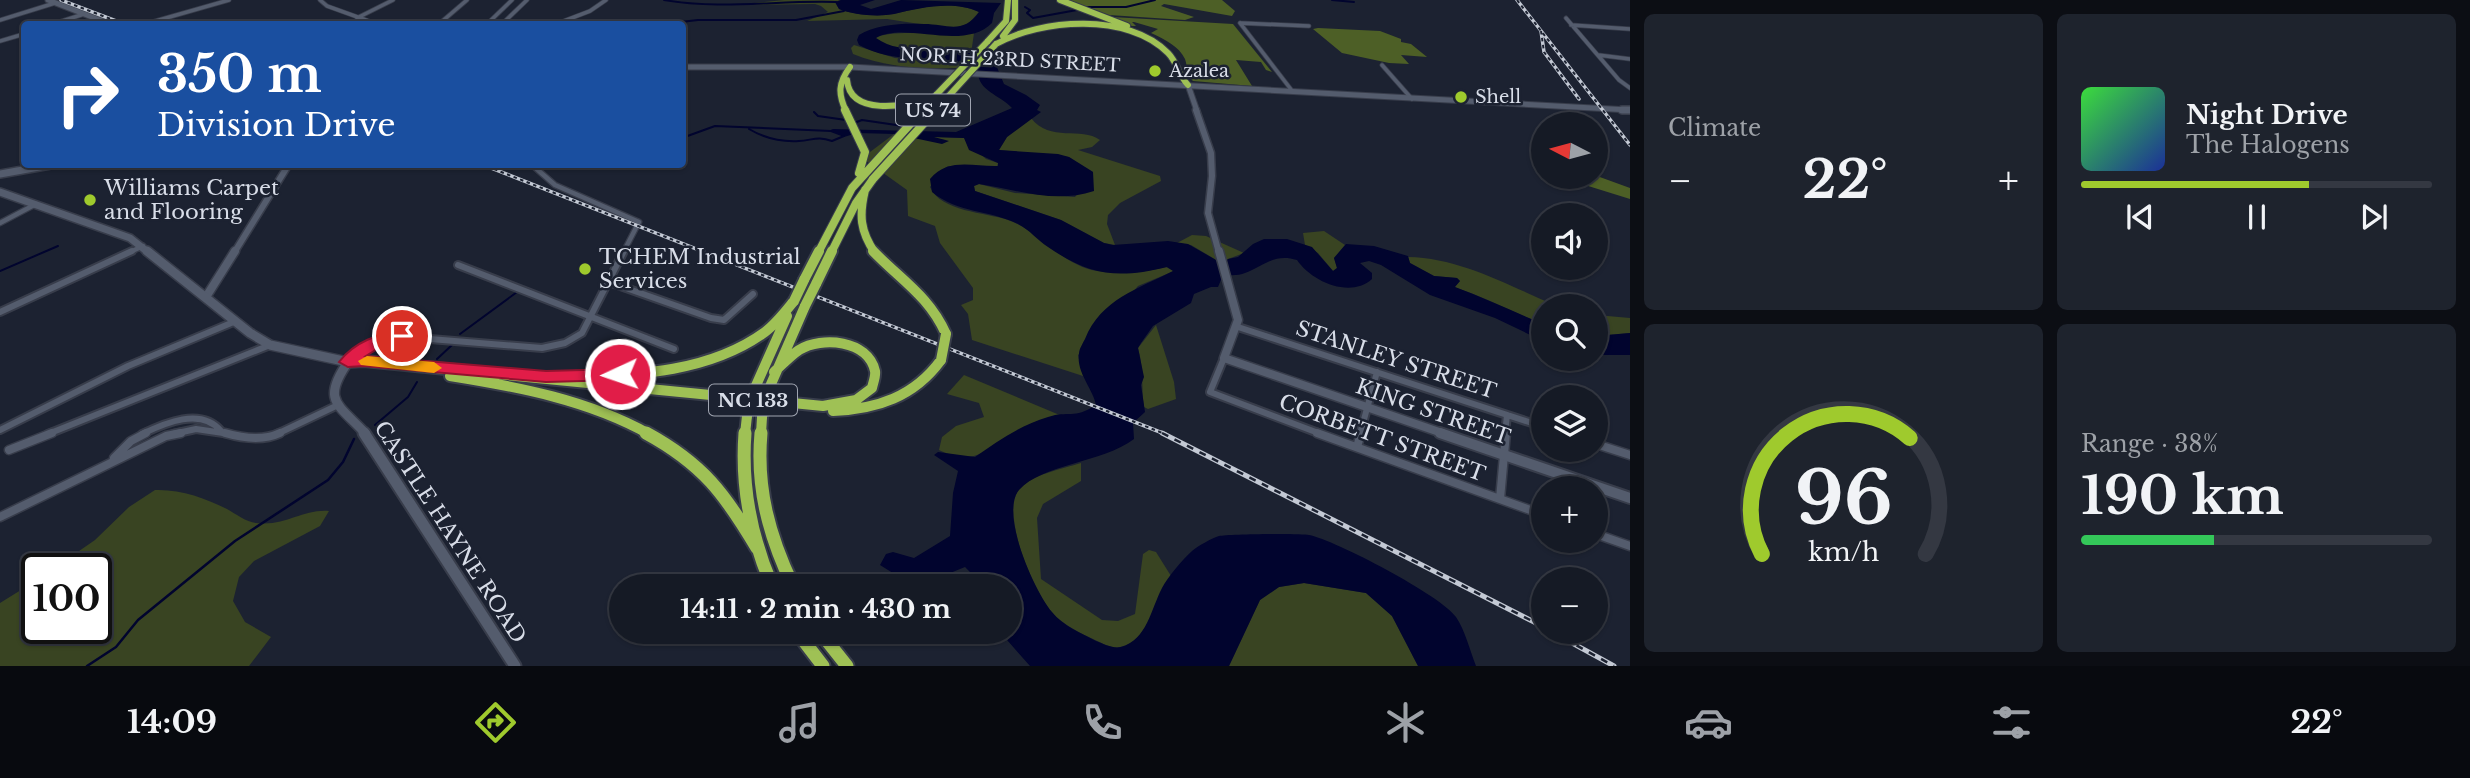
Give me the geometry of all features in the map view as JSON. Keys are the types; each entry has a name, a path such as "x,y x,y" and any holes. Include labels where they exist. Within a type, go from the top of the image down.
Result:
{"highway":[{"name":"US 74","path":"767,574 757,548 744,484 747,416 754,390 794,300 852,188 860,176 1006,21 1008,0"},
{"name":"US 74","path":"788,574 774,543 758,477 762,417 774,372 865,190 1015,20 1015,0"},
{"path":"1060,0 1161,42 1176,56 1188,85"},
{"path":"996,44 1016,31 1045,25 1077,24 1116,29 1141,36 1162,47 1171,56 1188,85"},
{"path":"850,67 847,91 862,101 884,106 904,106 919,103 937,94"},
{"path":"850,67 845,71 840,92 842,105 865,151 860,176"},
{"path":"451,376 806,410 844,411 879,405 913,390 935,371 942,360 946,334 943,322 929,300 884,263 866,242 858,215 865,190"},
{"path":"485,373 546,377 603,376 697,363 750,342 765,331 794,300"},
{"name":"NC 133","path":"348,362 364,361 823,406 843,404 861,398 871,389 877,377 875,366 866,354 853,347 833,342 811,344 797,349 774,372"},
{"name":"NC 133","path":"348,362 359,367 451,376 519,387 565,398 607,414 654,438 700,470 724,494 757,548"},
{"path":"806,644 823,666"},
{"path":"830,644 847,666"}],"main road":[{"name":"NORTH 23RD STREET","path":"686,67 850,67 1630,110"},
{"path":"1,174 34,168"},
{"name":"NC 133","path":"0,192 114,230 143,246 270,345 348,362"},
{"path":"338,405 333,389 335,381 348,362"},
{"name":"CASTLE HAYNE ROAD","path":"338,405 372,441 515,666"}],"street":[{"path":"48,0 101,21"},
{"path":"156,21 229,0"},
{"path":"320,0 327,6 367,21"},
{"path":"357,18 393,0"},
{"path":"442,21 467,0"},
{"path":"490,21 512,0"},
{"path":"505,21 527,0"},
{"path":"564,21 590,11 606,0"},
{"path":"0,20 55,3"},
{"path":"374,21 370,17 383,5"},
{"path":"501,11 516,11"},
{"path":"63,21 84,15"},
{"path":"1566,18 1623,83 1630,86"},
{"path":"1293,92 1240,23 1309,26"},
{"path":"1571,25 1630,29"},
{"path":"0,41 21,35"},
{"path":"1598,55 1630,59"},
{"path":"1382,65 1412,99"},
{"path":"1188,85 1211,153 1212,176 1207,206 1237,316 1238,327 1224,358"},
{"path":"206,297 287,168"},
{"path":"348,362 370,344 393,336 549,347 577,337 591,317 639,224 638,220 559,188 543,178 534,168"},
{"path":"0,223 36,204"},
{"path":"0,312 143,246"},
{"path":"458,265 674,349"},
{"path":"609,282 711,318 724,320 753,293"},
{"path":"0,430 128,366 236,321"},
{"name":"STANLEY STREET","path":"1238,327 1531,423"},
{"path":"9,450 270,345"},
{"name":"CORBETT STREET","path":"1224,358 1210,392 1531,510"},
{"name":"KING STREET","path":"1224,358 1630,498"},
{"path":"1357,447 1377,372"},
{"path":"0,517 177,432 196,429 221,431 241,438 273,436 338,405"},
{"path":"1500,499 1507,415"},
{"path":"107,464 137,437 165,423 184,419 208,421 215,423 221,431"},
{"path":"1608,448 1630,455"},
{"path":"1608,538 1630,546"}],"green space":[{"path":"784,0 841,0 835,2 839,9 866,15 888,15 926,7 948,6 979,12 968,24 952,29 887,19 807,21 828,12 815,4 735,5"},
{"path":"1068,0 1222,0 1235,11 1232,16 1164,4 1161,6 1194,17 1185,20 1109,15"},
{"path":"1112,17 1233,24 1272,72 1266,70 1261,62 1236,60 1252,86 1193,81 1179,50 1151,33 1158,29 1134,22 1136,26 1132,26"},
{"path":"1313,29 1380,31 1411,44 1427,57 1401,55 1409,64 1389,63 1342,53"},
{"path":"908,33 974,33 971,54 887,46 875,38"},
{"path":"854,45 895,58 958,62 973,67 927,68 881,63 853,54 851,48"},
{"path":"1031,118 1047,130 1084,134 1100,140 1092,147 1078,150 1160,176 1161,181 1120,203 1108,215 1107,224 1115,245 1104,243 1061,220 975,191 974,186 979,184 1015,193 1075,197 1093,172 1069,157 999,150 1007,137"},
{"path":"894,134 932,140 946,140 934,137 964,138 986,159 998,163 997,167 948,166 941,171 930,187 944,202 1020,225 1084,268 1140,272 1166,267 1174,271 1138,286 1078,355 1083,376 972,340 968,314 961,305 973,300 973,288 940,243 935,226 908,216 907,190 865,160 870,152"},
{"path":"1608,180 1630,188 1630,199 1598,189 1608,189"},
{"path":"1324,231 1345,245 1334,258 1337,268 1333,271 1318,253 1305,245 1303,233"},
{"path":"1192,235 1206,236 1244,253 1228,259 1223,264 1191,245 1177,243"},
{"path":"1408,257 1447,262 1531,294 1531,319 1454,287 1460,281 1457,278 1434,276 1410,263"},
{"path":"1608,316 1630,318 1630,333 1608,335"},
{"path":"1156,325 1174,382 1176,399 1148,409 1144,407 1138,348"},
{"path":"964,375 1062,416 1038,421 977,455 963,456 943,452 939,450 942,437 956,426 984,417 979,403 947,394"},
{"path":"1081,463 1081,481 1043,504 1037,518 1041,579 1102,620 1118,621 1135,614 1143,554 1149,550 1156,552 1171,576 1145,628 1138,637 1120,647 1110,646 1089,637 1054,615 1030,574 1017,536 1014,503 1023,485 1038,476"},
{"path":"155,490 174,491 201,498 256,523 276,523 310,513 329,511 320,526 254,561 239,577 233,601 245,622 271,637 249,666 0,666 0,603 21,590 21,644 112,644 112,553 76,553 95,540 129,507"},
{"path":"1304,583 1366,593 1392,616 1418,666 1229,666 1260,600 1279,587"}],"water":[{"path":"875,0 860,5 871,9 901,0 1001,3 994,13 992,23 980,31 966,35 902,33 876,38 886,44 908,49 966,52 996,65 1004,84 1040,105 1037,110 1041,112 1007,137 999,150 1058,154 1069,157 1093,172 1094,191 1079,195 1036,195 979,184 974,186 975,191 1061,220 1104,243 1113,245 1168,241 1188,244 1223,264 1264,239 1287,239 1312,247 1333,271 1337,268 1334,258 1346,244 1374,246 1408,256 1410,263 1434,276 1457,278 1460,281 1455,287 1531,319 1531,335 1495,318 1430,295 1381,265 1369,261 1360,263 1372,273 1372,279 1353,287 1321,281 1297,260 1289,258 1270,261 1243,274 1223,275 1218,287 1194,294 1191,303 1153,326 1138,348 1144,377 1141,385 1145,412 1133,423 1134,439 1106,453 1042,474 1019,490 1014,501 1016,533 1029,571 1045,602 1056,617 1067,625 1105,645 1121,647 1137,638 1168,579 1188,555 1205,542 1225,535 1303,534 1322,539 1363,558 1410,583 1447,608 1456,617 1465,634 1476,666 1418,666 1392,616 1366,593 1304,583 1279,587 1260,600 1229,666 1030,666 1011,644 1022,644 1022,574 972,574 965,567 948,574 894,574 880,565 886,554 893,552 914,558 950,536 953,493 958,471 934,455 938,452 975,457 1028,424 1055,415 1076,414 1096,405 1079,361 1080,348 1092,325 1122,297 1173,271 1167,267 1119,274 1091,269 1063,257 1018,224 942,199 932,192 930,179 937,172 953,165 998,166 998,163 969,150 964,138 934,137 949,141 942,144 895,134 857,133 844,137 828,131 956,132 1012,108 982,84 978,72 970,65 886,55 859,45 857,40 859,35 866,31 891,25 961,26 967,24 979,12 948,6 888,15 866,15 839,9 835,2"},
{"path":"1630,333 1630,355 1608,355 1608,335"}],"waterway":[{"path":"664,0 707,4 836,2"},
{"path":"1084,7 1126,7 1155,0"},
{"path":"1332,0 1354,2"},
{"path":"1025,7 1030,10 1027,13 1033,18 1077,10"},
{"path":"686,21 796,20 844,11"},
{"path":"814,112 818,116 846,120"},
{"path":"854,123 862,120 903,126"},
{"path":"686,137 715,126 831,131"},
{"path":"749,129 786,141 832,141 844,136"},
{"path":"0,271 58,246"},
{"path":"460,334 517,292"},
{"path":"437,359 452,345"},
{"path":"375,425 408,397 417,382"},
{"path":"87,666 116,647 138,620 235,541 328,480 343,462 354,439"}],"railway":[{"path":"61,0 116,21"},
{"path":"1517,0 1630,145"},
{"path":"1541,31 1544,52 1579,99"},
{"path":"491,168 1165,434"},
{"path":"1162,433 1531,620"},
{"path":"1574,644 1614,666"}],"slow traffic":[{"path":"367,361 434,368"}],"place":[{"name":"Azalea","path":"1155,71"},
{"name":"Shell","path":"1461,97"},
{"name":"Williams Carpet and Flooring","path":"90,200"},
{"name":"TCHEM Industrial Services","path":"585,269"}],"route":[{"path":"402,336 384,338 370,344 348,362 364,361 546,377 620,374"}]}
